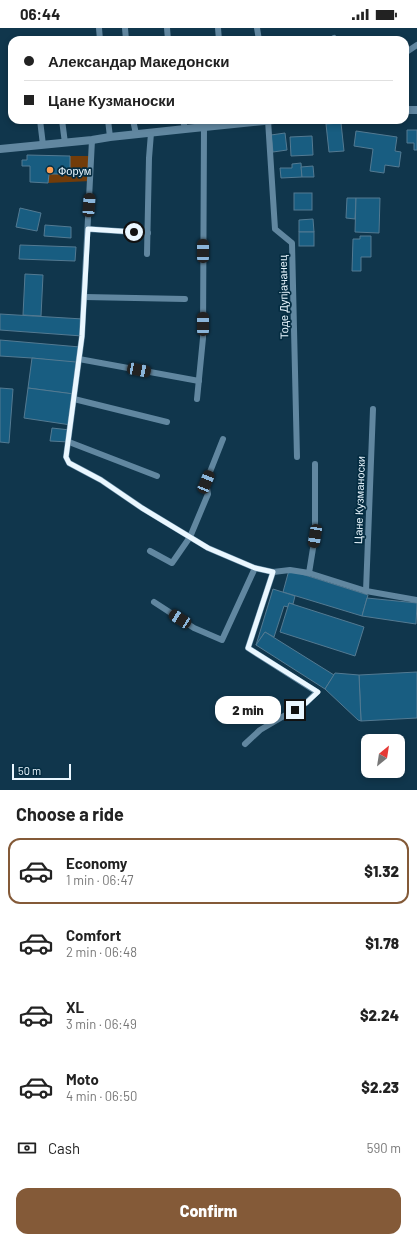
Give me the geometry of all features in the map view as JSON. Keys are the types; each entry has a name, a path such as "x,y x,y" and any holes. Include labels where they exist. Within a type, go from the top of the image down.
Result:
{"street":[{"path":"40,124 43,145"},
{"path":"63,124 66,143"},
{"path":"108,124 110,137"},
{"path":"134,124 136,134"},
{"path":"184,124 185,129"},
{"path":"0,149 66,143 220,124"},
{"name":"Тоде Дупјачанец","path":"270,124 275,229 292,243 297,457"},
{"path":"197,399 202,338 204,127"},
{"path":"148,254 149,158 151,133"},
{"path":"92,140 85,297 82,336 66,457 69,463 101,480 208,548 255,568 273,572 290,570 308,573 366,591 417,600"},
{"path":"88,229 148,233"},
{"path":"85,297 185,299"},
{"path":"79,359 199,381"},
{"path":"74,399 167,422"},
{"name":"Цане Кузманоски","path":"366,591 373,409"},
{"path":"150,550 172,563 190,537 208,494 206,482 223,439"},
{"path":"69,442 157,476"},
{"path":"308,573 315,536 315,464"},
{"path":"154,602 194,628 222,640 255,568"},
{"path":"245,744 260,730 306,703 318,692 248,648 273,572"}],"shaded area":[{"path":"70,156 92,156 91,181 48,183 49,174 70,174"}],"building":[{"path":"326,124 341,124 344,151 329,152"},
{"path":"407,130 417,130 417,150 414,150 414,143 407,143"},
{"path":"356,131 397,137 395,151 401,152 399,167 385,165 384,173 370,171 373,149 354,146"},
{"path":"285,133 287,150 273,152 271,135"},
{"path":"312,136 313,155 291,156 290,137"},
{"name":"Форум","path":"27,155 70,156 70,174 49,174 48,183 30,182 30,166 22,166 22,160 27,160"},
{"path":"301,163 302,177 281,178 280,168 292,168 292,164"},
{"path":"313,166 314,177 302,177 301,167"},
{"path":"294,193 312,193 312,210 294,210"},
{"path":"347,198 356,198 355,219 346,218"},
{"path":"356,198 380,198 379,233 355,232"},
{"path":"20,208 41,213 37,231 16,227"},
{"path":"313,219 314,232 299,232 299,220"},
{"path":"45,225 71,227 71,238 44,236"},
{"path":"299,232 314,232 314,246 299,246"},
{"path":"360,236 371,236 371,257 361,257 361,271 352,271 353,239 360,239"},
{"path":"20,245 76,247 75,261 19,259"},
{"path":"25,274 43,275 41,316 23,315"},
{"path":"0,314 83,319 82,336 0,330"},
{"path":"0,340 80,347 78,363 0,356"},
{"path":"32,358 76,362 73,394 28,388"},
{"path":"0,388 13,389 9,443 0,442"},
{"path":"28,388 74,394 71,425 24,418"},
{"path":"52,428 70,430 69,442 50,441"},
{"path":"289,570 368,595 362,616 283,592"},
{"path":"273,589 295,596 293,604 289,603 288,607 284,606 274,637 265,632 256,645"},
{"path":"367,598 417,603 416,624 362,616"},
{"path":"289,603 364,627 355,656 280,632"},
{"path":"265,632 334,675 325,689 256,645"},
{"path":"417,672 417,718 361,721 359,675"},
{"path":"335,673 359,675 361,721 358,720 325,689"}],"place":[{"name":"Форум","path":"50,170"}],"route":[{"path":"134,232 88,229 82,336 66,457 69,463 101,480 142,508 208,548 255,568 273,572 248,648 318,692 306,703 295,710"}]}
